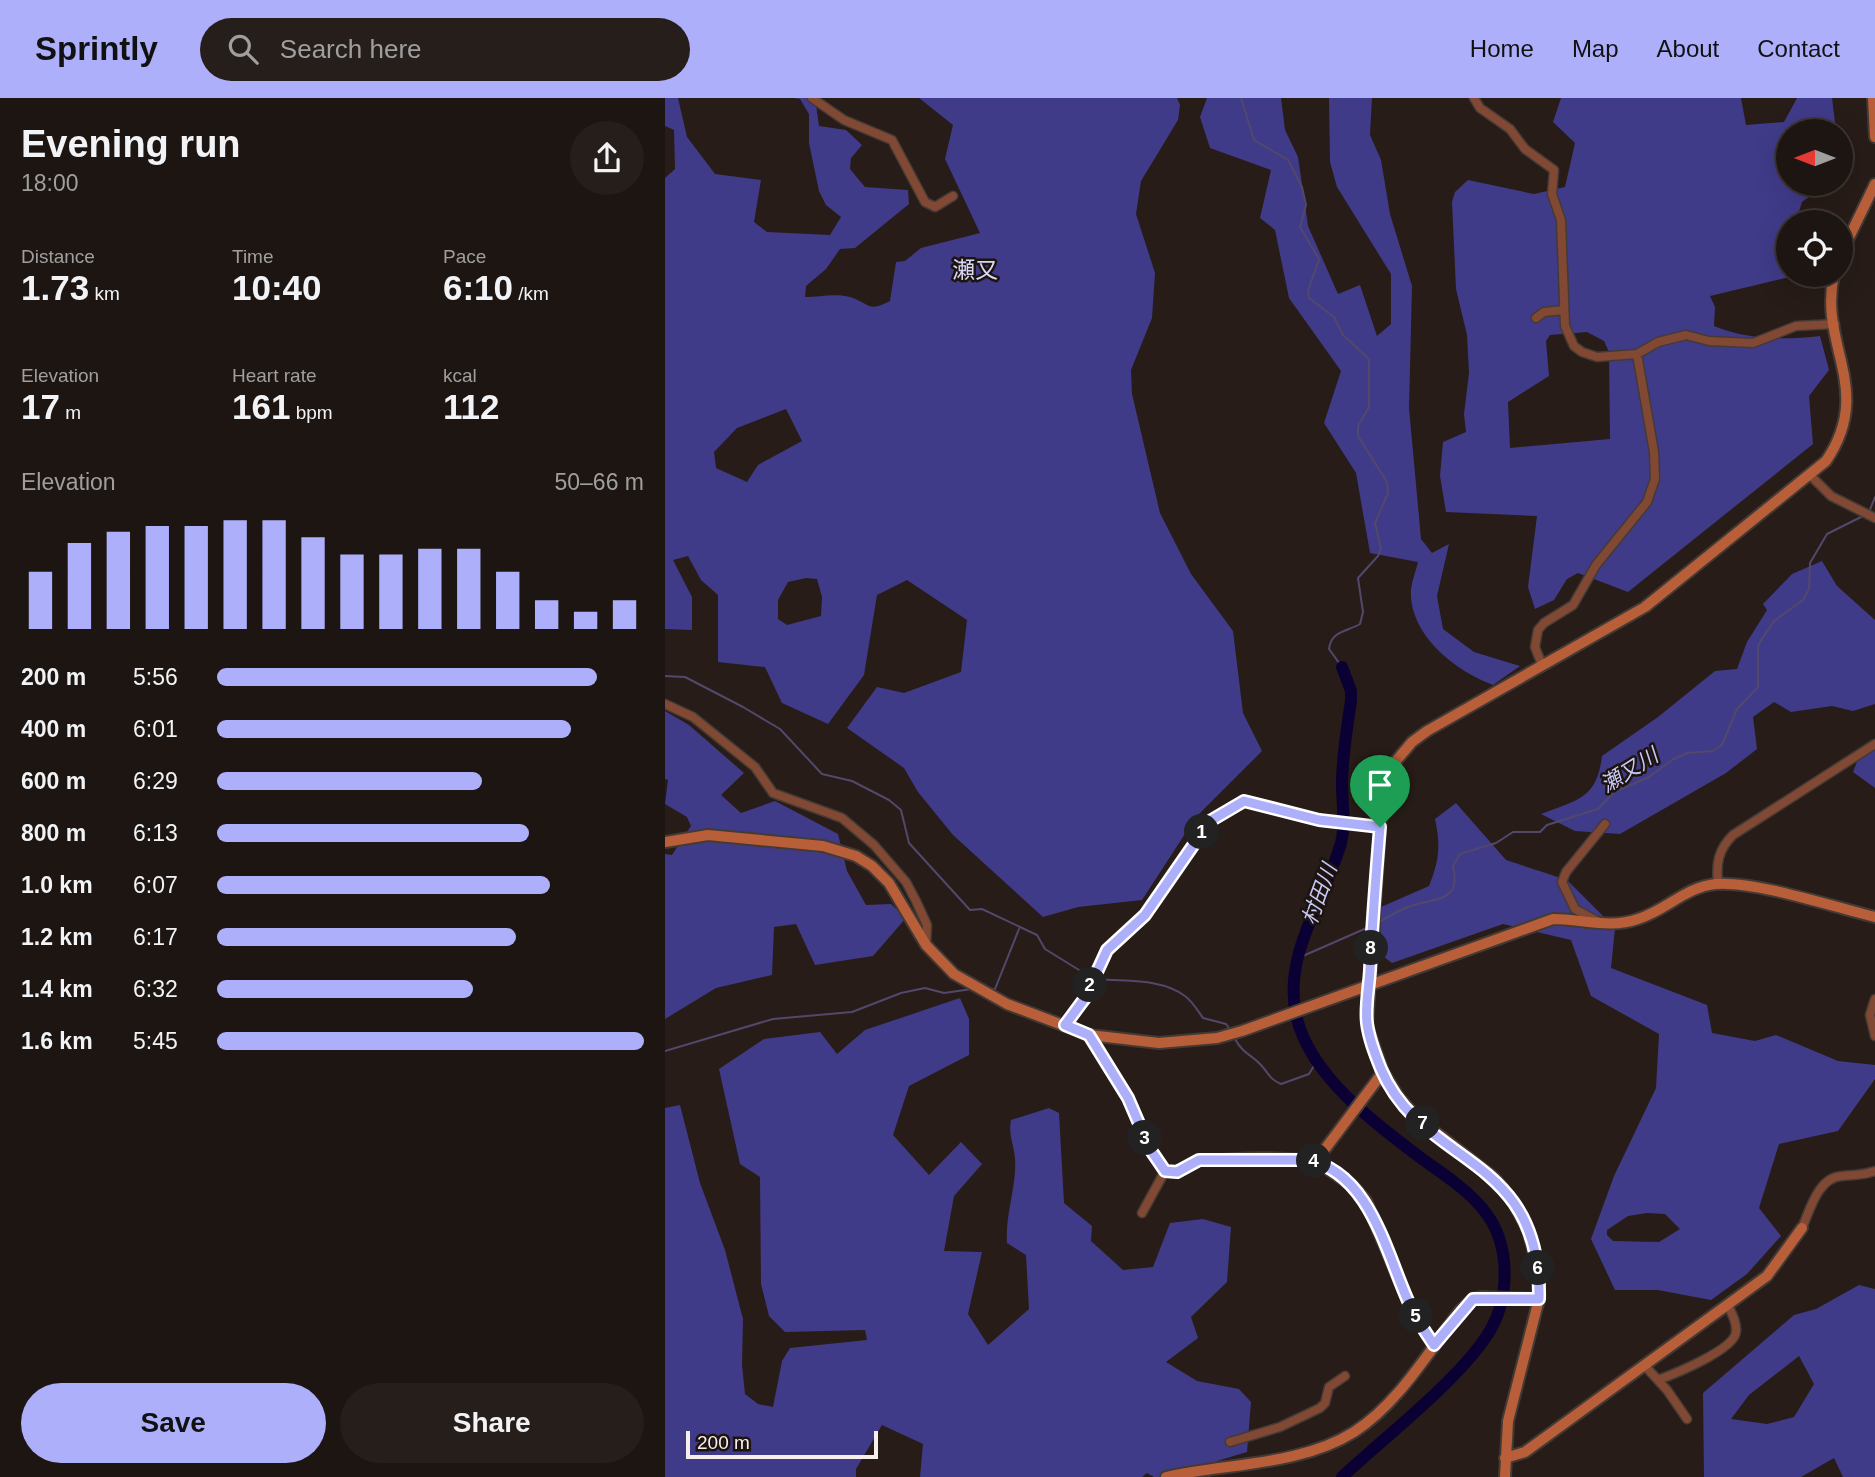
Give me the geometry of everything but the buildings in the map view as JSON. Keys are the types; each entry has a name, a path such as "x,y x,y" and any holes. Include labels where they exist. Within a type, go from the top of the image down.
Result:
{"street":[{"path":"812,98 844,120 892,140 925,202 935,207 953,196"},
{"path":"1473,98 1479,108 1500,120 1525,149 1554,170 1552,194 1561,220 1564,310 1567,332 1578,349 1597,357 1637,355 1658,342 1678,336 1752,344 1795,326 1835,324"},
{"path":"1873,98 1875,137"},
{"path":"1853,229 1875,184"},
{"path":"1505,1477 1511,1405 1539,1299 1535,1255 1528,1230 1513,1201 1483,1168 1417,1118 1399,1098 1383,1072 1367,1026 1382,797 1389,771 1412,741 1646,607 1810,475 1837,445 1847,418 1849,394 1835,324 1832,287"},
{"path":"1536,318 1544,312 1564,310"},
{"path":"1542,665 1535,647 1538,631 1544,622 1573,605 1596,565 1647,502 1655,479 1654,452 1637,355"},
{"path":"1810,475 1831,496 1875,518"},
{"path":"665,704 693,717 755,767 773,793 842,818 874,845 906,882 916,901 927,925 926,945"},
{"path":"1719,884 1718,858 1723,845 1733,835 1875,744"},
{"path":"1065,1025 1085,998 1107,950 1145,915 1210,821 1244,801 1319,820 1380,827"},
{"path":"1605,824 1566,872 1562,882 1575,909 1605,925"},
{"path":"665,842 708,835 824,846 856,856 872,866 890,883 939,962 969,985 1007,1004 1089,1035 1159,1043 1217,1038 1272,1021 1553,919 1605,925 1639,919 1691,889 1719,884 1759,889 1875,917"},
{"path":"1875,999 1870,1015 1875,1036"},
{"path":"1089,1035 1128,1098 1150,1149 1165,1171"},
{"path":"1316,1161 1383,1072"},
{"path":"1165,1171 1177,1172 1199,1160 1286,1158 1316,1161 1353,1186 1366,1201 1410,1306 1434,1345"},
{"path":"1142,1213 1165,1171"},
{"path":"1505,1458 1525,1452 1767,1276 1802,1228 1826,1182 1834,1177 1862,1176 1875,1171"},
{"path":"1167,1477 1300,1454 1354,1432 1384,1407 1465,1305 1481,1297 1539,1299"},
{"path":"1657,1380 1706,1359 1733,1339 1736,1330 1728,1306"},
{"path":"1644,1366 1687,1419"},
{"path":"1230,1442 1280,1427 1320,1408 1325,1403 1329,1387 1345,1376"}],"shaded area":[{"path":"665,98 678,98 687,137 715,174 761,180 754,222 767,232 830,235 841,217 826,205 819,191 809,143 809,114 800,99 794,98 815,98 819,126 846,130 862,145 851,158 850,169 865,187 908,190 909,204 855,248 840,249 826,269 806,286 805,297 845,296 873,307 890,301 896,262 905,261 921,248 980,233 945,159 953,125 919,98 1177,98 1180,105 1178,120 1141,181 1136,214 1155,273 1152,318 1131,370 1132,394 1160,513 1191,574 1233,631 1243,713 1262,751 1196,817 1142,900 1078,907 1043,917 953,835 918,792 904,768 847,728 877,687 904,693 961,672 967,620 907,580 877,595 864,675 828,724 782,703 765,667 718,662 718,595 701,580 688,556 673,560 692,597 692,630 665,629 665,178 675,169 674,130 665,126","holes":["786,409 802,441 758,465 747,482 716,468 714,452 737,428","806,578 817,579 822,597 821,616 787,625 778,619 778,600 788,582"]},
{"path":"1207,98 1281,98 1285,130 1298,157 1308,226 1338,294 1360,285 1377,336 1391,324 1391,274 1337,187 1330,162 1329,98 1372,98 1370,135 1381,160 1390,214 1412,286 1409,408 1421,539 1432,553 1449,544 1437,596 1443,629 1474,652 1520,666 1493,685 1478,679 1450,660 1437,649 1417,621 1411,589 1418,562 1370,553 1356,473 1324,423 1341,371 1289,298 1275,230 1260,218 1271,170 1210,148 1200,117"},
{"path":"1561,98 1741,98 1746,125 1776,123 1776,196 1810,196 1802,202 1800,210 1776,210 1776,280 1710,296 1715,307 1714,326 1766,338 1820,336 1829,370 1809,396 1813,444 1628,592 1578,573 1567,579 1554,600 1535,609 1528,587 1537,516 1446,512 1440,476 1443,442 1466,432 1464,414 1469,373 1467,335 1456,289 1452,202 1455,192 1468,180 1534,194 1565,187 1575,143 1553,122","holes":["1587,332 1604,341 1609,352 1610,439 1510,448 1508,402 1549,376 1546,341 1550,335"]},
{"path":"1797,98 1832,98 1835,119 1786,119"},
{"path":"1822,561 1837,586 1875,620 1875,704 1853,711 1832,706 1791,712 1774,702 1753,717 1757,749 1726,773 1620,834 1575,831 1541,814 1583,796 1595,781 1602,756 1658,717 1715,671 1737,669 1747,642 1767,610 1763,604 1792,574"},
{"path":"665,711 689,725 744,773 721,795 741,813 775,801 838,834 847,871 866,905 891,904 906,918 873,956 815,965 796,924 774,927 772,975 716,988 665,1019 665,854 672,855 691,826 687,817 665,804 668,780 665,779"},
{"path":"1875,744 1875,788 1853,772 1862,749"},
{"path":"1456,803 1506,860 1567,880 1615,928 1611,968 1707,1005 1712,1033 1755,1041 1776,1035 1838,1061 1875,1065 1875,1079 1838,1131 1779,1144 1759,1208 1781,1236 1747,1274 1711,1300 1658,1290 1615,1290 1591,1239 1614,1176 1656,1088 1659,1034 1591,996 1571,940 1503,924 1392,963 1380,954 1381,907 1429,886 1438,853 1435,819","holes":["1665,1214 1680,1229 1659,1242 1613,1241 1607,1235 1607,1230 1628,1216"]},
{"path":"960,998 969,1019 969,1055 909,1086 893,1135 929,1175 961,1142 982,1164 954,1196 944,1251 982,1252 968,1314 988,1345 1029,1309 1026,1255 1007,1243 1015,1169 1010,1125 1011,1120 1049,1108 1059,1113 1064,1203 1092,1226 1091,1241 1123,1270 1153,1267 1170,1223 1203,1219 1231,1227 1227,1282 1191,1317 1198,1338 1166,1362 1197,1381 1239,1389 1251,1402 1247,1452 1217,1461 1210,1477 1154,1477 1147,1473 1142,1477 920,1477 923,1444 882,1425 856,1469 856,1477 665,1477 665,1108 680,1105 700,1183 725,1250 743,1319 742,1365 745,1394 758,1404 773,1407 782,1361 790,1348 867,1340 865,1330 785,1332 769,1316 761,1284 760,1177 740,1164 719,1069 764,1039 820,1032 837,1054 865,1030"},
{"path":"1859,1285 1875,1289 1875,1477 1843,1477 1834,1458 1801,1477 1704,1477 1703,1393 1794,1315 1816,1309","holes":["1799,1356 1814,1384 1794,1417 1767,1424 1731,1419 1749,1395"]}],"waterway":[{"name":"村田川","path":"1241,98 1254,140 1288,160 1302,187 1306,205 1300,227 1319,259 1308,291 1309,298 1334,317 1343,335 1369,359 1369,407 1358,426 1358,436 1387,482 1388,493 1375,523 1381,549 1358,578 1363,612 1360,624 1336,635 1330,643 1329,649 1342,667"},
{"name":"瀬又川","path":"1869,512 1875,497"},
{"name":"瀬又川","path":"1377,923 1404,909 1450,893 1455,878 1453,866 1460,854 1496,843 1513,832 1540,832 1547,825 1598,809 1614,792 1649,777 1672,760 1687,753 1713,751 1722,745 1737,709 1758,687 1758,646 1774,621 1803,600 1809,589 1810,563 1827,534 1865,515"},
{"name":"村田川","path":"1342,667 1351,691 1343,764 1344,821 1334,865 1299,951 1294,996 1297,1019 1305,1041 1317,1061 1349,1099 1387,1132 1463,1189 1482,1208 1499,1238 1505,1272 1504,1289 1494,1322 1472,1355 1438,1391 1342,1477"},
{"path":"665,676 685,677 743,707 780,729 822,774 852,781 889,800 901,810 909,843 970,910 982,909 1037,935 1045,949 1092,978"},
{"name":"瀬又川","path":"1296,959 1369,927"},
{"path":"991,989 995,989 1019,929"},
{"path":"1098,979 1143,982 1176,990 1188,998 1203,1018 1226,1024 1229,1028"},
{"path":"665,1051 773,1019 852,1012 901,993 925,988 944,993 972,989"},
{"path":"1235,1039 1271,1078 1281,1084 1309,1074 1315,1064"}],"district":[{"name":"瀬又","path":"975,270"}],"route":[{"path":"1244,801 1319,820 1380,827 1366,1012 1372,1044 1383,1072 1407,1108 1483,1168 1513,1201 1528,1230 1538,1267 1539,1299 1473,1299 1465,1305 1434,1345 1410,1306 1366,1201 1353,1186 1316,1161 1286,1158 1199,1160 1177,1172 1165,1171 1137,1124 1128,1098 1089,1035 1065,1025 1085,998 1107,950 1145,915 1210,821 1244,801"}]}
